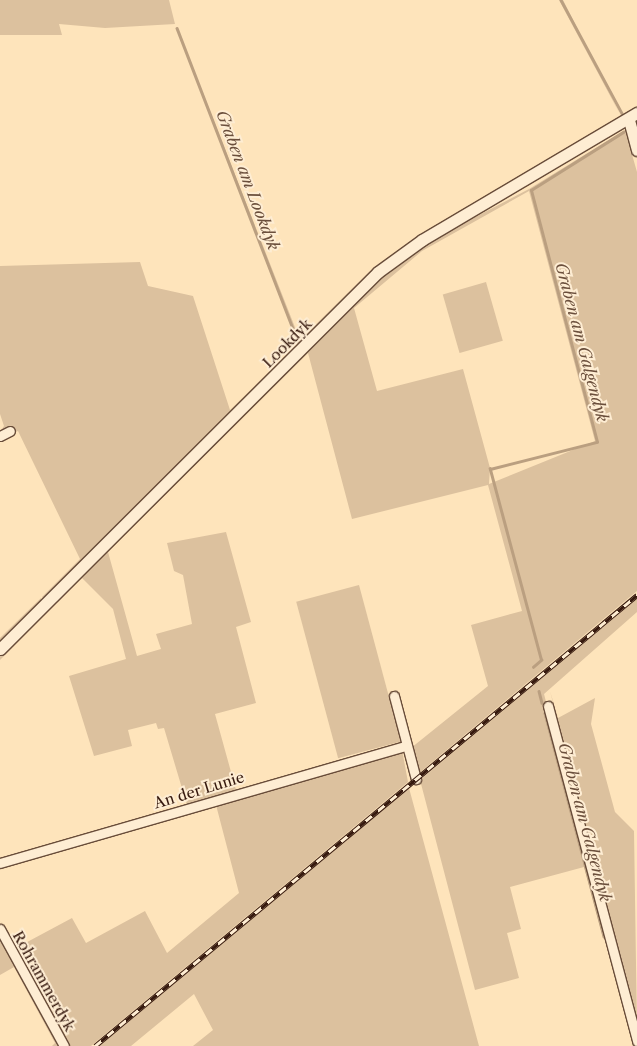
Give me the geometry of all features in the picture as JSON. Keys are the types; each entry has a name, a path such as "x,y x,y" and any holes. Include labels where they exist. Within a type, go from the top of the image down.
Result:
{"street":[{"path":"633,116 637,150"},
{"name":"Lookdyk","path":"0,649 378,272 422,240 633,116"},
{"path":"0,436 10,431"},
{"path":"394,696 416,779"},
{"path":"548,706 637,1041"},
{"name":"An der Lunie","path":"0,863 406,746"},
{"name":"Rohrammerdyk","path":"0,929 64,1046"}],"shaded area":[{"path":"0,0 169,0 175,24 105,28 59,24 62,35 0,35"},
{"path":"559,0 563,0 621,116"},
{"path":"177,27 300,340 374,267 416,237 45,600 42,597 80,559 18,431 10,435 0,432 4,426 0,414 0,266 140,262 148,286 193,296 230,410 298,343"},
{"path":"625,130 637,172 637,591 418,774 411,748 488,686 471,625 522,611 488,485 352,519 308,353 108,552 137,656 161,649 156,634 192,624 183,575 174,571 167,543 226,532 251,622 236,627 256,703 215,714 236,790 187,805 164,728 158,729 156,723 128,730 132,746 94,756 69,676 126,659 113,609 82,578 0,660 0,653 383,272 429,241 529,189","holes":["529,191 595,441 489,484 490,468 463,369 377,391 354,308 422,251"]},
{"path":"486,282 503,341 460,353 443,294"},
{"path":"359,585 401,741 338,758 296,602"},
{"path":"41,598 41,604 0,641 0,638"},
{"path":"637,599 637,612 544,694 607,937 603,938 584,867 510,887 521,929 507,933 519,978 475,990 420,780"},
{"path":"550,691 558,718 595,698 591,724 615,812 634,831 637,1030"},
{"path":"402,750 408,782 91,1046 65,1046 0,920 16,948 72,918 86,943 145,911 167,953 239,893 216,805"},
{"path":"409,788 479,1046 193,1046 213,1030 194,994 131,1046 99,1046"},
{"path":"0,934 61,1046 52,1046 55,1043 14,967 0,975"}],"waterway":[{"name":"Graben am Galgendyk","path":"561,0 624,117"},
{"name":"Graben am Lookdyk","path":"177,28 298,341"},
{"name":"Graben am Galgendyk","path":"533,667 541,660 490,469 597,442 531,190 623,132"},
{"name":"Graben am Galgendyk","path":"539,691 542,703"},
{"name":"Graben am Galgendyk","path":"545,713 604,936"},
{"name":"Graben am Galgendyk","path":"614,938 637,1023"}],"railway":[{"path":"95,1046 637,595"}]}
